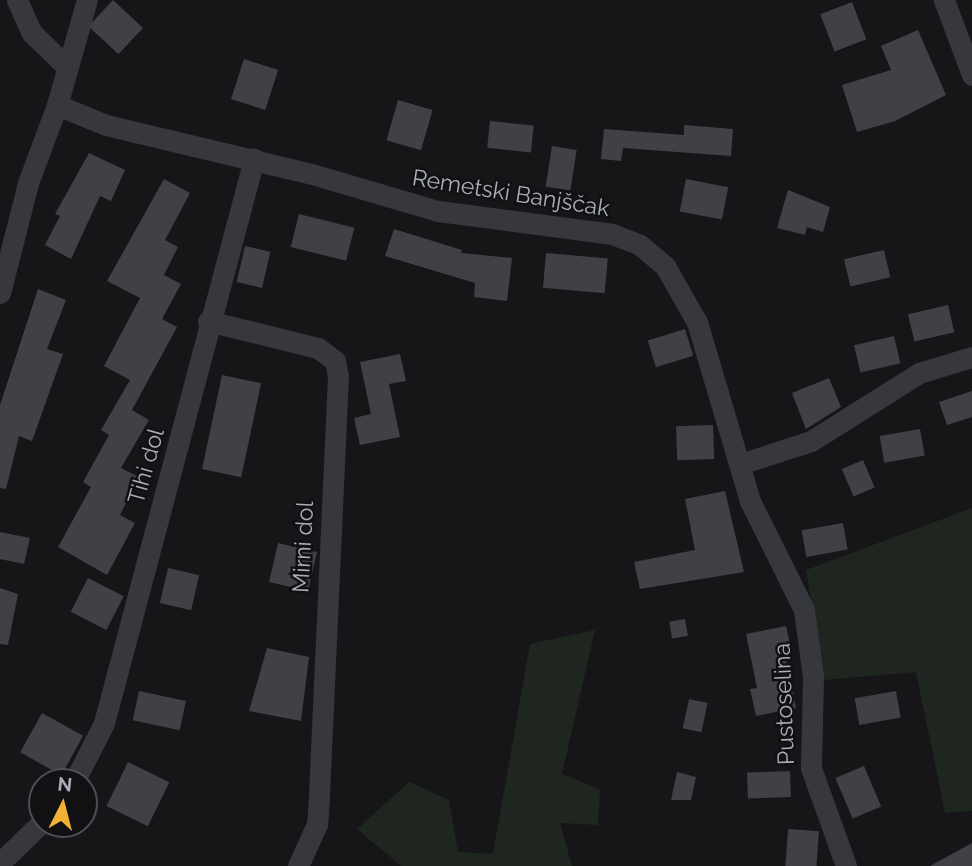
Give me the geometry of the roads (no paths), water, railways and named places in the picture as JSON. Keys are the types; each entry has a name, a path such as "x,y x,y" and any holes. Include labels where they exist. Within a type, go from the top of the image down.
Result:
{"street":[{"path":"17,0 32,33 67,67"},
{"path":"0,293 28,183 57,105 87,0"},
{"path":"944,0 972,75"},
{"name":"Remetski Banjščak","path":"57,105 106,125 254,159 438,211 583,228 640,245 665,266 685,296 740,464"},
{"name":"Tihi dol","path":"81,768 104,723 177,455 208,321 254,159"},
{"name":"Mirni dol","path":"208,321 318,348 335,361 338,376 320,798 317,824 298,866"},
{"path":"740,464 811,441 919,373 972,357"},
{"name":"Pustoselina","path":"740,464 750,501 804,610 813,677 811,768 846,866"},
{"path":"0,863 28,836"}]}
